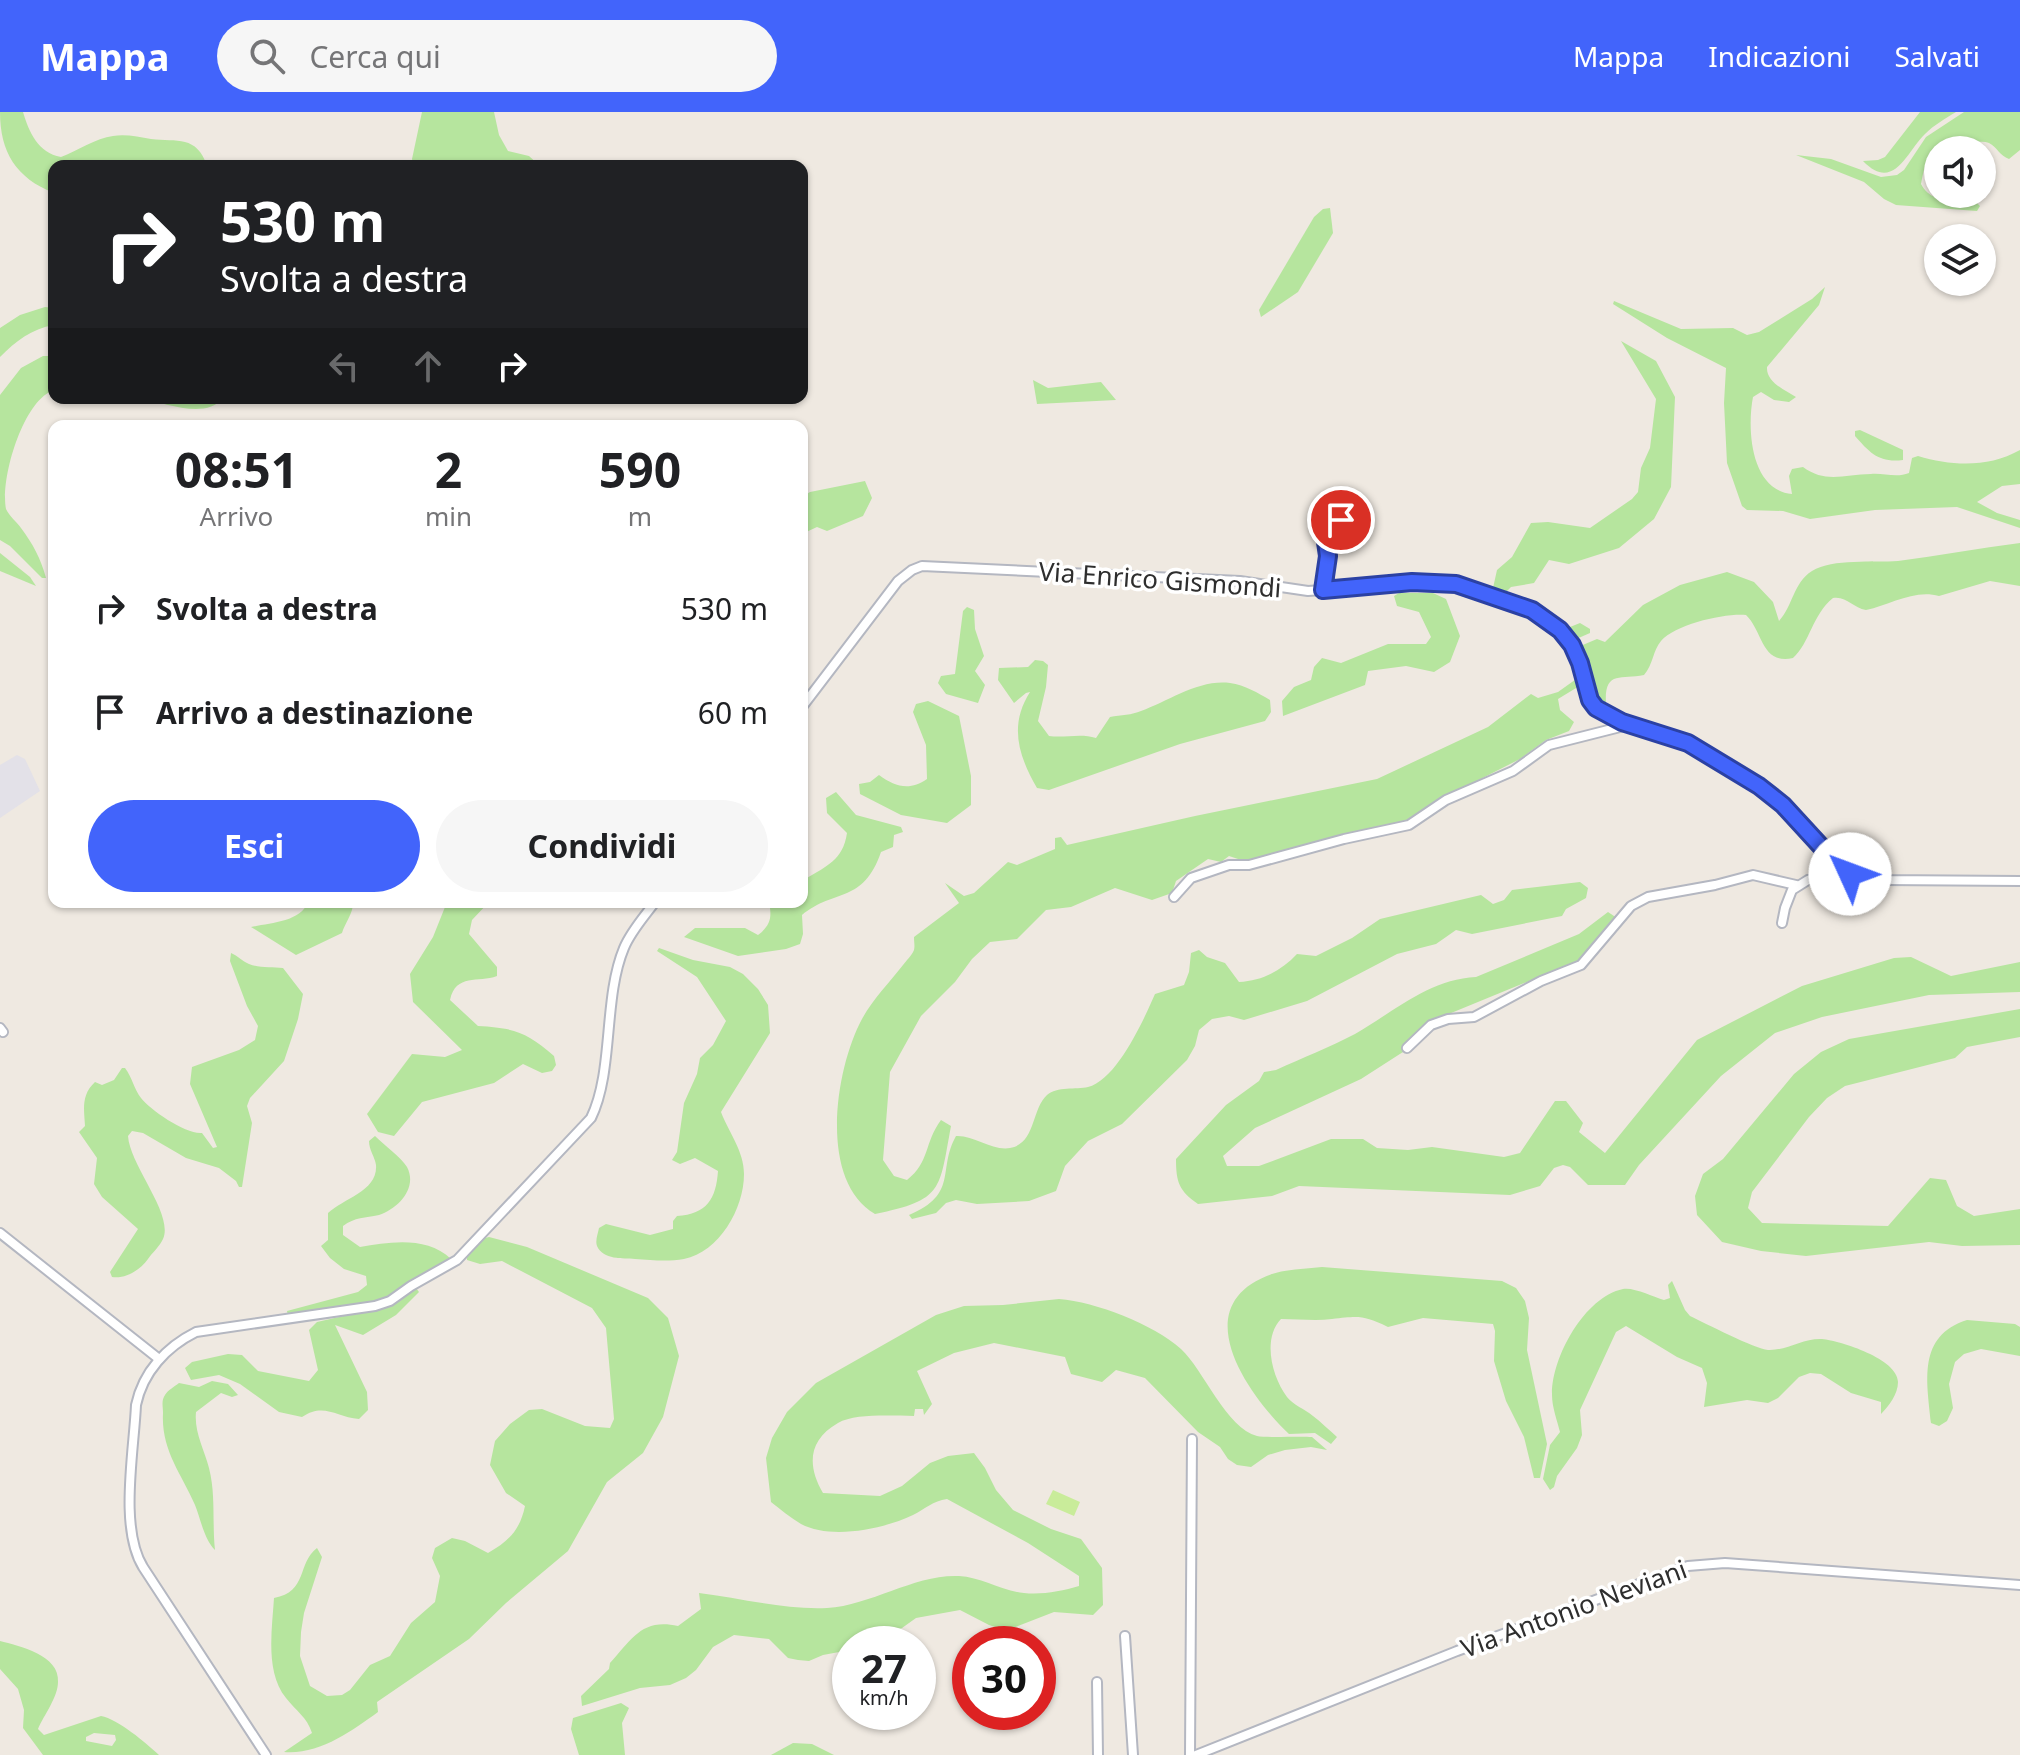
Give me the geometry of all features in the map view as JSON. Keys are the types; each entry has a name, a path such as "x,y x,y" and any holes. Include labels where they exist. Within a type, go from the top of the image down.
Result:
{"street":[{"path":"1323,590 1328,556 1326,542 1356,498"},
{"name":"Via Enrico Gismondi","path":"808,699 883,598 904,575 919,567 1240,581 1297,590 1430,582 1456,584 1519,604 1552,623 1567,637 1577,654 1594,707 1622,722 1688,743 1759,786 1783,805 1850,874"},
{"path":"1174,897 1191,878 1229,865 1262,862 1409,825 1446,800 1513,771 1549,745 1633,724"},
{"path":"1407,1048 1431,1025 1448,1019 1474,1017 1541,981 1581,965 1631,906 1648,897 1753,875 1796,885 1808,880 1850,874 1883,880 2020,881"},
{"path":"1782,923 1796,885"},
{"path":"266,1755 140,1563 131,1540 136,1405 141,1387 159,1359 196,1332 380,1305 457,1260 593,1115 599,1097 621,956 630,936 651,908"},
{"path":"0,1233 159,1359"},
{"path":"1192,1439 1188,1528 1193,1755"},
{"name":"Via Antonio Neviani","path":"1193,1755 1457,1651 1688,1566 1716,1563 2020,1585"},
{"path":"1125,1636 1133,1755"},
{"path":"1097,1682 1098,1755"}],"shaded area":[{"path":"17,755 25,759 40,791 0,818 0,765"}],"green space":[{"path":"0,112 23,112 40,146 61,157 100,139 128,136 185,142 198,149 205,160 48,160 48,190 30,180 13,162 1,126"},
{"path":"422,112 494,112 499,135 508,151 533,160 412,160"},
{"path":"1920,112 1956,112 1929,131 1891,171 1883,173 1874,170 1863,161 1885,157"},
{"path":"1964,112 2020,112 2020,150 2009,159 1996,149 1996,136 1928,136"},
{"path":"1924,140 1921,184 1924,207 1896,205 1864,182 1796,155 1831,159 1881,177 1897,175 1904,170"},
{"path":"1330,208 1333,233 1298,292 1261,317 1259,310 1314,217 1323,209"},
{"path":"1936,208 1979,208 1977,211"},
{"path":"1825,287 1819,305 1767,367 1773,381 1796,397 1789,402 1774,400 1761,392 1753,397 1751,425 1754,456 1767,482 1778,490 1792,494 1789,476 1792,469 1803,467 1828,477 1900,475 1909,473 1912,458 1918,456 1970,464 1995,460 2020,450 2020,484 2002,486 1977,502 1997,513 2020,520 2020,528 1957,507 1875,510 1810,519 1783,511 1747,510 1742,506 1727,463 1726,368 1667,338 1613,304 1614,301 1681,329 1733,328 1747,335 1759,332 1812,299"},
{"path":"48,307 48,326 24,336 0,357 0,328 20,315"},
{"path":"1621,341 1656,361 1675,397 1671,487 1654,519 1619,548 1569,564 1549,560 1534,583 1511,587 1504,594 1493,588 1497,570 1512,557 1531,523 1548,522 1590,528 1638,492 1641,468 1650,448 1656,399"},
{"path":"48,356 48,394 33,409 16,442 7,479 6,509 33,546 46,578 42,578 0,540 0,395 21,368"},
{"path":"1033,380 1048,388 1101,382 1116,400 1037,404"},
{"path":"165,404 217,404 196,409"},
{"path":"1860,430 1903,450 1903,460 1876,456 1855,436 1855,431"},
{"path":"865,481 872,498 863,516 827,531 817,527 808,531 810,492"},
{"path":"2020,543 2020,586 1990,581 1939,596 1911,596 1866,610 1833,598 1820,612 1793,658 1782,659 1769,652 1746,615 1714,618 1678,629 1661,641 1644,675 1611,681 1606,704 1602,707 1591,688 1578,647 1597,639 1605,642 1643,605 1680,585 1727,572 1754,582 1773,602 1779,621 1801,582 1821,567 1898,561"},
{"path":"0,553 30,577 36,586 0,571"},
{"path":"1399,593 1433,593 1446,599 1460,636 1450,662 1434,672 1406,666 1368,671 1365,685 1283,716 1282,701 1294,687 1311,680 1314,667 1322,658 1341,663 1388,644 1426,644 1431,637 1419,612 1397,606 1394,596"},
{"path":"967,607 974,610 975,629 984,656 975,671 985,685 978,703 946,694 938,683 941,676 955,674 963,611"},
{"path":"1580,623 1590,629 1590,633 1574,640 1565,629"},
{"path":"1035,660 1048,665 1038,721 1049,736 1096,738 1110,717 1138,712 1207,684 1241,686 1270,700 1271,712 1265,721 1180,744 1049,790 1037,788 1018,740 1023,704 1030,692 1014,703 998,680 999,668 1028,667"},
{"path":"1579,677 1581,685 1558,699 1560,710 1574,722 1569,731 1546,740 1520,759 1451,794 1405,823 1378,826 1244,861 1229,856 1221,862 1208,859 1176,881 1172,893 1152,900 1115,888 1071,907 1046,910 1017,939 990,942 921,1016 890,1072 883,1160 894,1176 907,1180 920,1166 941,1120 951,1126 940,1178 926,1197 898,1209 875,1214 857,1198 845,1177 837,1123 839,1094 852,1040 876,998 912,954 914,937 959,903 945,883 964,896 974,893 1008,862 1017,865 1055,849 1055,838 1061,837 1067,845 1377,779 1488,727 1531,694 1538,698 1558,692"},
{"path":"928,701 959,716 971,776 971,805 947,823 901,815 860,794 859,784 870,782 879,775 903,786 927,779 926,745 913,712 916,704"},
{"path":"836,792 856,815 901,827 903,832 894,835 893,847 881,852 866,880 857,888 802,915 800,944 786,949 738,956 684,937 695,928 745,928 758,935 770,920 770,908 808,908 808,877 838,856 847,833 827,813 826,798"},
{"path":"1580,882 1588,888 1586,898 1566,909 1562,916 1472,934 1456,930 1436,944 1397,954 1307,1001 1244,1020 1229,1016 1212,1019 1199,1030 1187,1060 1122,1124 1088,1141 1065,1166 1056,1191 1029,1201 977,1204 956,1200 946,1203 936,1213 912,1219 909,1215 925,1207 941,1190 956,1136 1003,1148 1018,1145 1029,1133 1047,1095 1061,1089 1088,1087 1109,1073 1128,1047 1155,994 1184,985 1191,953 1199,950 1207,957 1225,963 1239,982 1256,980 1271,974 1297,954 1316,956 1352,938 1380,919 1481,895 1493,904 1504,900 1512,890"},
{"path":"352,908 342,933 296,955 251,927 292,918 304,909"},
{"path":"445,908 483,908 472,920 469,934 497,967 497,976 462,982 450,1000 478,1026 511,1030 528,1036 554,1056 556,1065 552,1071 542,1073 523,1064 494,1083 422,1102 394,1136 378,1132 367,1114 412,1054 445,1057 462,1050 413,1002 410,974 433,937"},
{"path":"1608,912 1617,918 1584,959 1567,969 1544,975 1439,1018 1417,1043 1361,1079 1255,1128 1223,1156 1227,1166 1259,1166 1331,1139 1363,1139 1377,1148 1408,1150 1432,1147 1504,1157 1520,1153 1555,1101 1566,1101 1583,1123 1579,1132 1605,1153 1697,1040 1802,986 1894,958 1911,957 1951,976 2020,962 2020,992 1929,995 1822,1017 1775,1033 1721,1076 1639,1165 1625,1185 1588,1185 1570,1167 1563,1165 1554,1168 1540,1186 1510,1195 1299,1186 1272,1196 1198,1204 1183,1190 1178,1180 1176,1159 1226,1105 1259,1081 1264,1072 1276,1070 1355,1034 1428,990 1459,979 1476,977 1579,934"},
{"path":"659,948 693,960 730,967 743,974 768,1005 770,1033 721,1112 743,1166 740,1201 727,1227 708,1248 697,1255 666,1261 608,1256 600,1251 596,1242 599,1228 606,1224 650,1235 673,1229 677,1216 696,1212 708,1203 717,1181 718,1171 695,1158 680,1164 672,1160 677,1152 684,1103 697,1074 700,1058 713,1045 726,1021 697,977 657,951"},
{"path":"231,953 253,965 283,968 303,994 284,1061 250,1098 247,1106 252,1123 242,1187 219,1168 186,1158 143,1133 132,1131 128,1136 131,1148 157,1203 165,1229 162,1242 141,1267 127,1275 112,1277 110,1272 138,1229 102,1197 94,1184 97,1158 79,1132 85,1126 85,1097 95,1082 102,1085 114,1080 125,1068 139,1094 152,1109 178,1126 202,1133 213,1148 217,1147 190,1084 192,1067 239,1050 255,1040 258,1026 230,961"},
{"path":"2020,1009 2020,1037 1967,1047 1955,1058 1845,1086 1827,1098 1752,1192 1748,1208 1762,1223 1888,1226 1930,1178 1946,1180 1957,1206 1974,1216 2020,1209 2020,1245 1962,1246 1929,1242 1806,1256 1761,1251 1722,1242 1697,1215 1695,1196 1703,1174 1723,1159 1794,1074 1821,1052 1849,1039"},
{"path":"375,1136 407,1167 410,1175 408,1190 399,1203 386,1212 356,1219 343,1226 343,1235 360,1247 408,1242 431,1247 451,1259 377,1303 288,1316 287,1311 358,1292 367,1285 366,1276 344,1269 321,1246 328,1240 328,1213 372,1181 376,1165 369,1141"},
{"path":"489,1237 527,1247 648,1298 668,1318 679,1356 663,1417 643,1453 607,1482 568,1551 469,1639 377,1702 378,1712 346,1734 310,1750 284,1752 312,1733 304,1718 279,1688 275,1676 271,1650 274,1598 292,1590 311,1554 317,1548 322,1557 304,1613 300,1656 310,1686 327,1696 342,1695 350,1690 370,1665 390,1656 411,1623 435,1602 440,1576 432,1558 435,1548 452,1538 488,1553 508,1539 517,1528 525,1506 506,1493 490,1465 495,1441 510,1424 529,1410 542,1409 585,1426 610,1428 614,1419 606,1328 592,1308 502,1261 480,1264 467,1260 467,1253 481,1239"},
{"path":"1322,1267 1502,1281 1516,1288 1525,1301 1529,1318 1527,1350 1547,1444 1540,1478 1534,1478 1524,1437 1506,1401 1494,1361 1493,1324 1423,1318 1388,1327 1361,1317 1281,1319 1275,1327 1271,1347 1277,1379 1290,1400 1337,1437 1331,1444 1315,1433 1289,1434 1256,1396 1242,1374 1232,1351 1228,1328 1232,1306 1246,1288 1272,1274"},
{"path":"1672,1281 1690,1316 1752,1345 1775,1350 1822,1339 1842,1343 1879,1359 1896,1374 1898,1386 1895,1395 1881,1414 1881,1402 1851,1393 1821,1374 1810,1373 1799,1377 1778,1398 1768,1403 1747,1400 1704,1407 1707,1383 1702,1368 1677,1357 1626,1326 1616,1332 1580,1410 1582,1435 1577,1448 1550,1490 1543,1479 1550,1445 1560,1432 1553,1404 1553,1380 1572,1332 1595,1304 1609,1294 1627,1289 1664,1300 1670,1298 1668,1285"},
{"path":"416,1288 419,1292 396,1315 363,1335 335,1325 367,1392 368,1410 359,1419 324,1411 302,1417 279,1412 240,1384 219,1375 191,1380 185,1368 192,1362 228,1354 242,1355 258,1371 309,1381 318,1370 309,1330 317,1322 392,1305"},
{"path":"1059,1299 1123,1316 1155,1331 1181,1349 1226,1411 1246,1431 1261,1437 1312,1437 1327,1450 1311,1447 1285,1450 1268,1455 1251,1467 1237,1465 1228,1459 1220,1447 1198,1432 1145,1378 1116,1370 1102,1382 1071,1374 1065,1357 994,1343 954,1353 917,1371 932,1404 924,1415 923,1409 915,1409 914,1416 854,1418 838,1423 821,1437 813,1454 813,1463 823,1493 880,1496 902,1486 930,1463 948,1456 974,1453 996,1490 1013,1510 1051,1529 1081,1539 1102,1568 1103,1605 1093,1615 1054,1612 1018,1626 992,1626 960,1610 916,1618 905,1626 832,1626 832,1653 809,1661 788,1658 769,1639 734,1635 713,1647 686,1678 670,1685 640,1688 582,1706 581,1696 609,1669 610,1663 639,1632 655,1625 678,1626 701,1609 699,1593 779,1605 827,1608 844,1606 910,1584 943,1577 967,1577 1016,1592 1031,1593 1079,1586 1079,1576 1028,1543 947,1499 901,1520 842,1532 813,1529 801,1524 771,1502 766,1458 772,1438 787,1412 816,1383 936,1315 964,1306"},
{"path":"1967,1320 2020,1327 2020,1356 1981,1349 1964,1354 1955,1362 1949,1384 1953,1408 1947,1421 1939,1426 1931,1423 1927,1376 1929,1362 1940,1337 1951,1327"},
{"path":"212,1381 228,1384 238,1395 232,1397 221,1393 196,1412 198,1433 211,1478 215,1550 205,1535 195,1505 169,1450 162,1404 166,1393 179,1383 199,1387"},
{"path":"1053,1490 1080,1502 1074,1516 1046,1504"},
{"path":"0,1641 37,1653 52,1665 58,1682 53,1700 38,1729 44,1735 101,1716 123,1726 159,1755 43,1755 23,1728 24,1710 18,1689 0,1669","holes":["94,1733 115,1735 112,1746 86,1741 86,1737"]},
{"path":"621,1703 629,1708 622,1723 625,1755 579,1755 571,1729 573,1718"},
{"path":"793,1743 812,1744 834,1755 771,1755"}],"route":[{"path":"1341,520 1326,542 1328,556 1323,590 1412,582 1456,584 1532,610 1567,637 1577,654 1590,700 1596,708 1622,722 1688,743 1759,786 1783,805 1850,874"}]}
